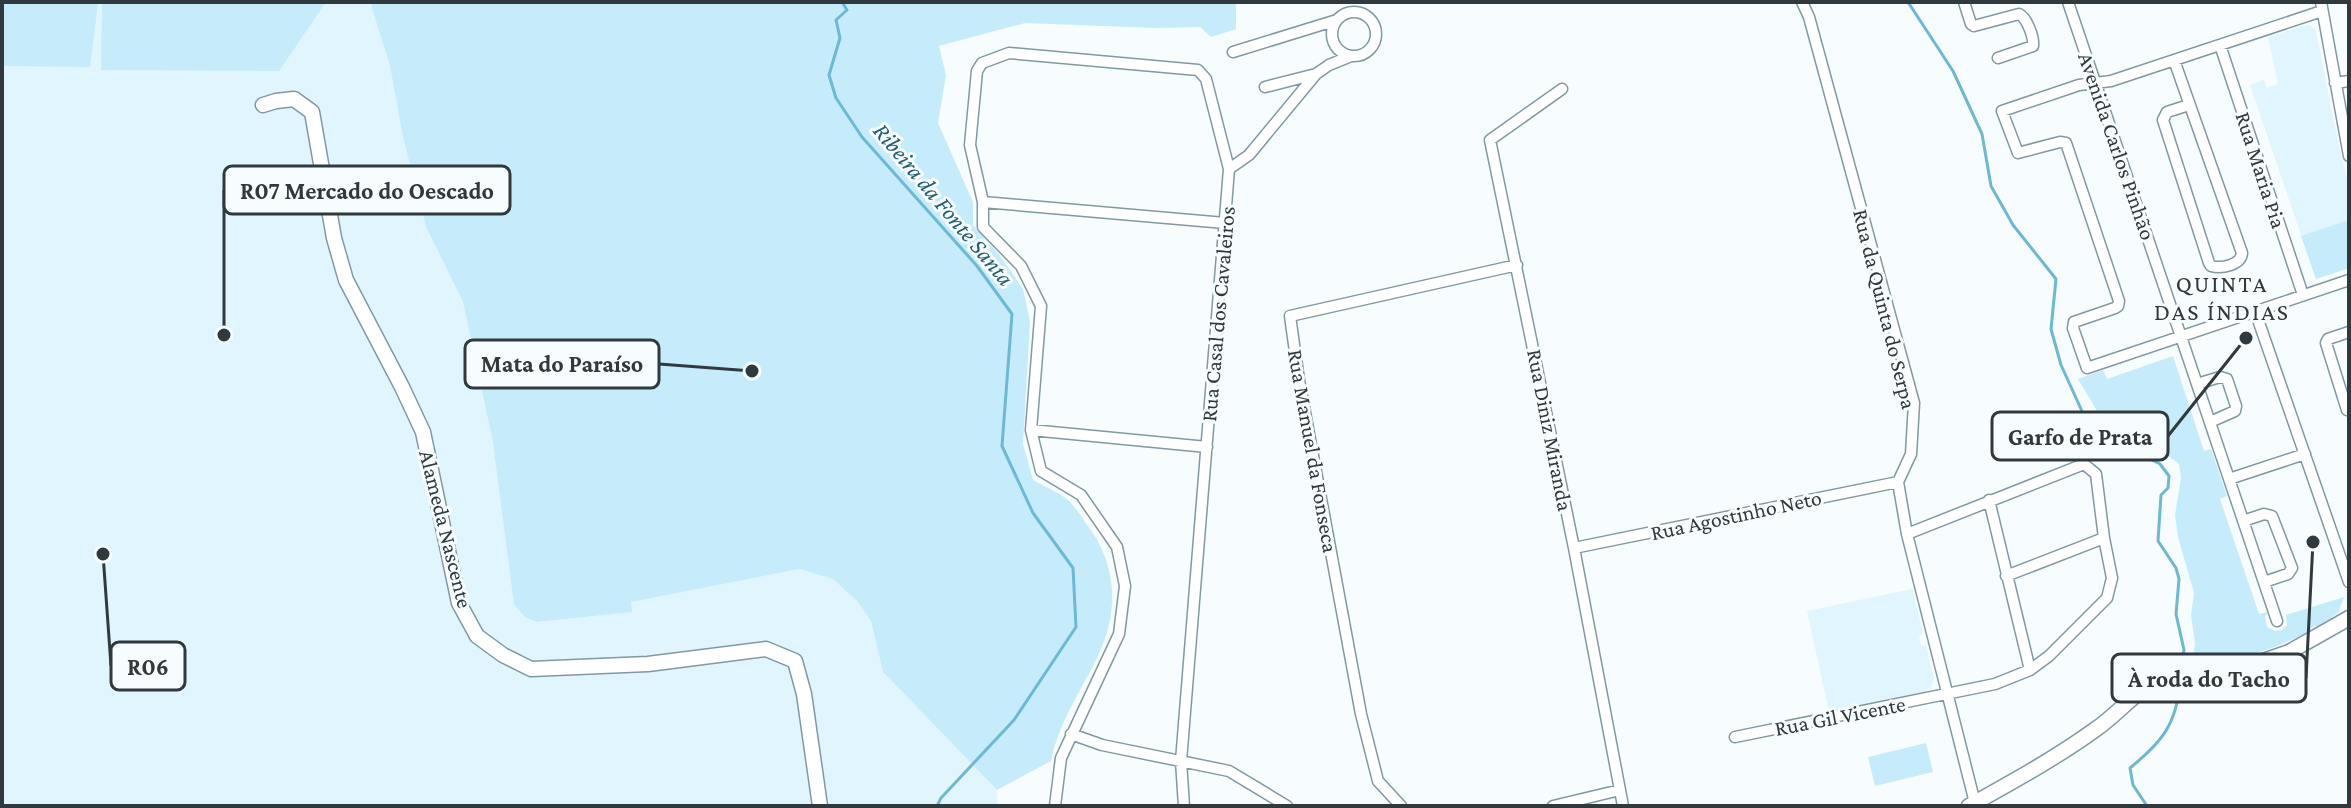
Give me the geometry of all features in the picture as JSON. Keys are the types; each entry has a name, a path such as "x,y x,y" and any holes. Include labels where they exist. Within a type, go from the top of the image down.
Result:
{"street":[{"name":"Rua da Quinta do Serpa","path":"1802,2 1809,17 1914,403 1911,454 1898,482 1907,534 1972,804"},
{"path":"1964,2 1974,26 2019,14 2024,17 2034,41 2033,46 1998,58"},
{"name":"Avenida Carlos Pinhão","path":"2068,2 2277,621"},
{"path":"2348,150 2322,6 2220,45 2111,81 2079,85 2002,111 2018,153 2062,141 2067,144 2119,301 2115,308 2074,322 2073,328 2087,368 2349,280"},
{"path":"1229,169 1249,155 1316,74 1329,65 1366,53 1372,48 1377,33 1361,7 1337,20 1233,52"},
{"path":"1337,20 1333,26 1332,40 1339,51 1351,56"},
{"name":"Rua Maria Pia","path":"2220,45 2303,295"},
{"name":"Rua Casal dos Cavaleiros","path":"983,202 970,145 980,65 1009,53 1198,70 1206,79 1229,169 1181,761 1184,806"},
{"path":"2174,60 2242,253 2238,262 2218,268 2210,265 2163,120 2164,113 2189,105"},
{"path":"1265,87 1316,74"},
{"path":"2335,83 2349,81"},
{"name":"Rua Diniz Miranda","path":"1562,89 1490,140 1574,548 1623,806"},
{"name":"Alameda Nascente","path":"263,105 294,99 312,112 334,238 346,280 423,432 459,603 477,636 503,655 531,669 648,664 766,649 795,661 804,694 820,806"},
{"path":"1055,806 1060,761 1119,634 1125,586 1117,547 1081,495 1041,471 1031,430 1041,306 1021,266 983,227 983,202 1225,223"},
{"name":"Rua Manuel da Fonseca","path":"1401,806 1378,781 1361,714 1290,316 1517,265"},
{"path":"2255,311 2349,582"},
{"path":"2347,410 2326,343 2328,339 2349,332"},
{"path":"2197,384 2220,377 2227,379 2235,411 2210,422"},
{"path":"1031,430 1207,447"},
{"path":"2229,479 2305,454"},
{"name":"Rua Gil Vicente","path":"1735,737 1995,684 2030,670 2049,656 2107,598 2112,578 2096,474 2084,464 1989,500"},
{"name":"Rua Agostinho Neto","path":"1574,548 1898,482"},
{"path":"1907,534 1989,500 2030,670"},
{"path":"2243,521 2264,514 2272,516 2292,568 2288,574 2264,582"},
{"path":"2006,576 2104,538"},
{"path":"1972,804 2064,752 2100,727 2134,695 2160,680 2263,661 2289,652 2349,618"},
{"path":"1071,734 1102,745 1229,771 1287,806"},
{"path":"1553,806 1620,790"}],"shaded area":[{"path":"2,2 370,2 390,66 403,138 426,227 463,302 493,443 537,622 631,612 630,602 799,569 833,579 857,601 871,621 883,672 997,790 998,806 2,806"},
{"path":"2,2 98,4 90,67 2,66"},
{"path":"102,2 326,2 279,71 101,70"},
{"path":"370,2 1236,2 1236,29 1211,37 1200,27 1025,23 939,46 946,75 938,123 973,202 973,225 1023,289 1030,321 1023,444 1033,480 1062,496 1078,512 1103,552 1111,583 1111,616 1107,632 1095,663 1060,731 1051,761 997,790 883,672 871,621 857,601 833,579 799,569 631,602 632,612 537,622 525,617 514,604 493,443 463,302 426,227 403,138 390,66"},
{"path":"2306,25 2316,31 2349,185 2349,268 2316,279 2250,85 2264,80 2267,88 2278,84 2268,37"},
{"path":"2349,220 2349,268 2316,279 2301,236"},
{"path":"2173,356 2204,451 2211,449 2227,496 2220,499 2259,614 2268,612 2265,617 2267,627 2282,630 2287,625 2286,615 2344,597 2338,613 2332,618 2281,645 2253,654 2191,666 2195,644 2191,615 2194,593 2175,515 2181,478 2179,464 2152,443 2122,432 2100,416 2078,379 2103,370 2107,379"},
{"path":"1912,589 1923,632 1919,637 1921,645 1926,646 1934,678 1931,687 1925,692 1829,712 1807,611"},
{"path":"1926,743 1933,772 1875,786 1868,757"}],"waterway":[{"name":"Ribeira da Fonte Santa","path":"842,2 847,10 836,20 840,38 829,75 836,98 862,137 977,266 1012,314 1002,446 1033,513 1073,568 1076,627 1014,720 937,806"},
{"path":"1908,2 1953,71 1982,134 1991,186 2013,225 2056,279 2051,329 2061,365 2085,423 2096,433 2160,464 2169,476 2168,488 2161,495 2158,541 2176,568 2179,579 2176,614 2184,650 2180,669"},
{"path":"2147,806 2133,785 2130,768 2166,731 2175,709 2180,681"}],"place":[{"name":"R07 Mercado do Oescado","path":"224,335"},
{"name":"Garfo de Prata","path":"2246,338"},
{"name":"Mata do Paraíso","path":"752,371"},
{"name":"À roda do Tacho","path":"2313,542"},
{"name":"R06","path":"103,554"}],"district":[{"name":"QUINTA DAS ÍNDIAS","path":"2222,297"}]}
